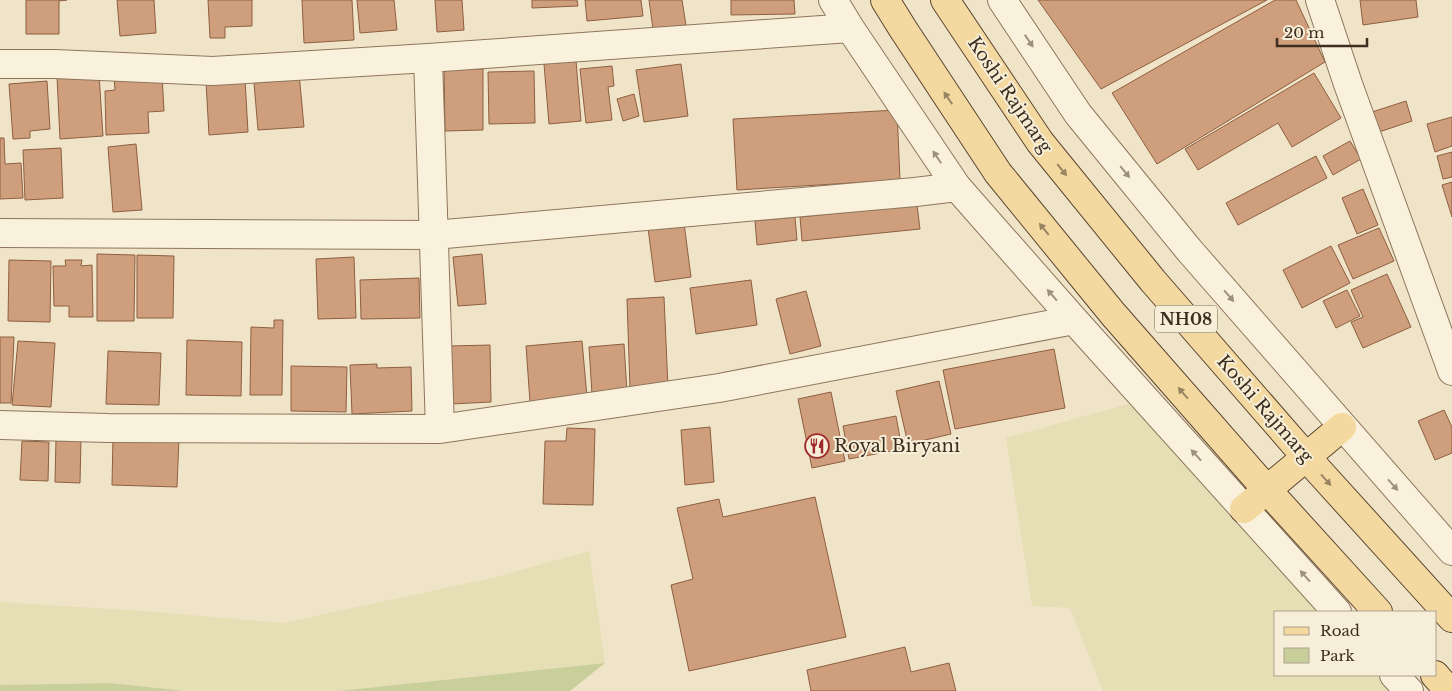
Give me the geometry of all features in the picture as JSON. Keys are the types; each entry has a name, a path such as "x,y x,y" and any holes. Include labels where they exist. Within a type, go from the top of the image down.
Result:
{"main road":[{"name":"NH08","path":"885,0 902,29 998,173 1113,314 1268,491 1377,611"},
{"name":"Koshi Rajmarg","path":"945,0 1040,142 1153,280 1307,458 1452,618"},
{"path":"1244,510 1342,427"},
{"path":"1436,676 1449,691"}],"street":[{"path":"833,0 957,187 1336,611"},
{"path":"1002,0 1078,114 1188,250 1452,551"},
{"path":"1320,0 1348,84 1452,371"},
{"path":"0,64 55,64 213,71 428,58 850,28"},
{"path":"428,58 440,429"},
{"path":"0,233 434,235 957,187"},
{"path":"0,425 108,428 440,429 719,388 1074,320"},
{"path":"1395,676 1408,691"}],"shaded area":[{"path":"1135,402 1322,611 1274,611 1274,676 1378,676 1391,691 1103,691 1070,608 1032,606 1006,438"},
{"path":"589,551 605,663 336,691 185,691 110,683 0,685 0,602 157,612 283,623 492,578"}],"green space":[{"path":"605,663 570,691 338,691"},
{"path":"110,683 185,691 0,691 0,685"}],"building":[{"path":"26,0 67,0 59,1 59,34 26,34"},
{"path":"117,0 154,0 156,33 120,36"},
{"path":"208,0 252,0 252,26 225,27 225,38 210,38"},
{"path":"302,0 352,0 354,40 304,43"},
{"path":"357,0 394,0 397,30 360,33"},
{"path":"435,0 462,0 464,30 437,32"},
{"path":"532,0 577,0 578,6 532,8"},
{"path":"585,0 641,0 643,16 587,21"},
{"path":"649,0 682,0 686,25 653,29"},
{"path":"731,0 794,0 795,14 731,15"},
{"path":"1038,0 1267,0 1101,89"},
{"path":"1275,0 1296,0 1325,62 1157,164 1112,93"},
{"path":"1360,0 1416,0 1418,17 1363,25"},
{"path":"576,61 581,121 549,124 544,64"},
{"path":"681,64 688,116 644,122 636,70"},
{"path":"612,66 614,86 608,87 612,120 586,123 580,69"},
{"path":"444,69 483,69 483,130 445,131"},
{"path":"534,71 535,123 489,124 488,72"},
{"path":"299,73 304,127 258,130 254,83 279,81"},
{"path":"1314,73 1341,118 1292,147 1278,123 1198,170 1185,149"},
{"path":"99,74 103,136 60,139 57,77"},
{"path":"162,75 164,111 148,112 149,133 106,135 105,91 115,90 114,76"},
{"path":"245,79 248,132 209,135 206,82"},
{"path":"47,81 50,129 30,131 30,138 13,139 9,84"},
{"path":"634,94 639,116 623,121 617,99"},
{"path":"1406,101 1412,121 1376,133 1369,113"},
{"path":"897,110 900,180 737,190 733,119"},
{"path":"1452,117 1452,146 1435,152 1427,124"},
{"path":"0,138 4,138 5,164 21,163 23,198 0,199"},
{"path":"1350,141 1361,159 1333,175 1323,156"},
{"path":"136,144 142,210 113,212 108,147"},
{"path":"61,148 63,198 25,200 23,150"},
{"path":"1452,152 1452,177 1443,179 1437,156"},
{"path":"1316,156 1327,178 1238,225 1226,203"},
{"path":"1452,182 1452,217 1442,185"},
{"path":"1363,189 1378,225 1357,234 1342,198"},
{"path":"917,205 920,229 802,241 800,217"},
{"path":"795,217 797,240 757,245 755,221"},
{"path":"684,223 691,277 655,282 648,228"},
{"path":"1379,228 1394,261 1353,279 1338,245"},
{"path":"1331,246 1350,283 1302,308 1283,270"},
{"path":"97,254 135,255 134,321 97,321"},
{"path":"482,254 486,304 458,306 453,257"},
{"path":"137,255 174,256 173,318 137,318"},
{"path":"354,257 356,318 318,319 316,259"},
{"path":"9,260 51,261 50,322 8,321"},
{"path":"65,260 82,260 81,266 92,265 93,317 69,317 69,306 54,306 53,266 66,266"},
{"path":"1387,274 1411,327 1363,348 1351,322 1363,317 1351,290"},
{"path":"419,278 420,318 361,319 360,280"},
{"path":"751,280 757,325 696,334 690,288"},
{"path":"1347,290 1360,316 1336,328 1323,301"},
{"path":"806,291 821,346 790,354 776,299"},
{"path":"664,297 668,387 630,389 627,299"},
{"path":"274,320 283,320 282,395 250,395 251,327 274,328"},
{"path":"0,337 14,337 11,403 0,403"},
{"path":"187,340 242,342 241,396 186,395"},
{"path":"18,341 55,343 51,407 12,405"},
{"path":"582,341 587,397 530,402 526,346"},
{"path":"624,344 627,392 592,394 589,347"},
{"path":"490,345 491,402 451,404 450,346"},
{"path":"1054,349 1065,408 955,429 943,370"},
{"path":"108,351 161,353 159,405 106,404"},
{"path":"377,364 377,368 411,367 412,411 352,414 350,365"},
{"path":"291,366 347,367 346,412 291,411"},
{"path":"939,381 951,434 908,444 896,391"},
{"path":"831,392 845,461 812,468 798,399"},
{"path":"1444,410 1452,427 1452,453 1435,460 1418,421"},
{"path":"896,416 902,449 849,459 843,426"},
{"path":"710,427 714,482 685,485 681,430"},
{"path":"567,428 595,429 593,505 543,504 545,441 566,441"},
{"path":"113,437 179,438 177,487 112,485"},
{"path":"56,438 81,439 80,483 55,482"},
{"path":"22,441 49,442 48,481 20,480"},
{"path":"815,497 846,637 689,671 671,585 693,579 677,508 719,499 723,517"},
{"path":"905,647 911,672 949,663 956,691 811,691 807,670"}],"place":[{"name":"Royal Biryani","path":"817,446"}]}
